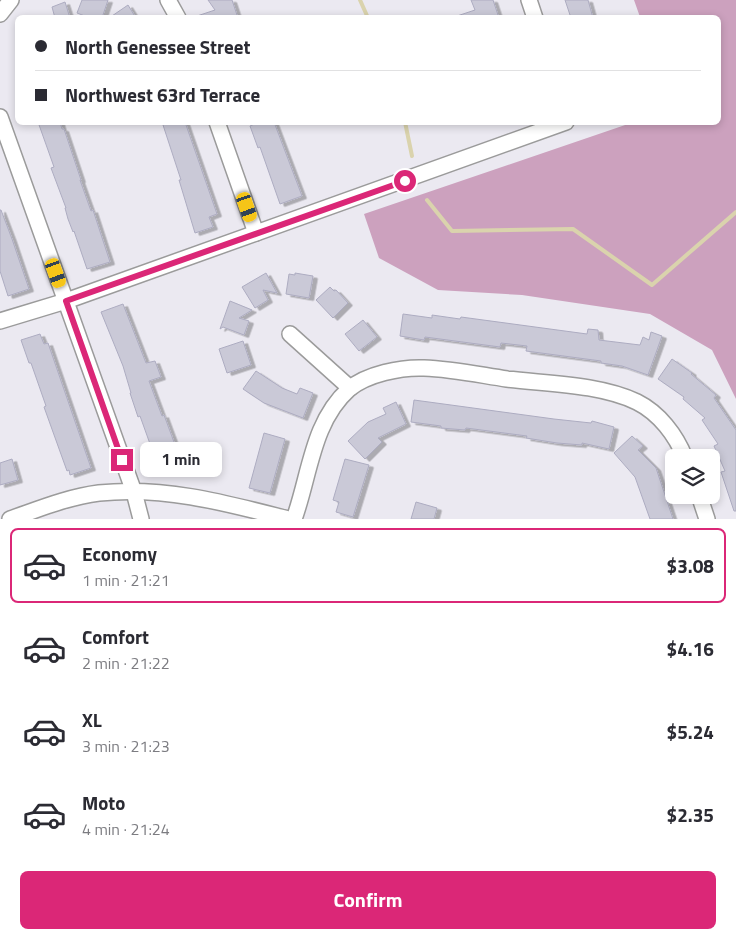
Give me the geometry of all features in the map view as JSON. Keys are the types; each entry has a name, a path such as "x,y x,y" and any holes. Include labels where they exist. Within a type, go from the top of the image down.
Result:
{"street":[{"path":"168,0 176,15"},
{"path":"529,0 534,15"},
{"path":"0,116 134,492 141,519"},
{"path":"219,125 256,233"},
{"path":"0,321 66,301 558,125"},
{"path":"290,334 350,388"},
{"path":"294,519 310,459 328,414 350,388 369,377 387,372 424,368 599,390 637,402 659,418 678,440 682,449"},
{"path":"10,519 66,500 98,494 134,492 158,492 205,498 288,519"},
{"path":"702,504 707,519"}],"shaded area":[{"path":"634,0 736,0 736,399 712,350 650,314 522,295 438,290 379,258 364,214 625,125 721,125 721,15 639,15"}],"building":[{"path":"82,0 108,0 103,15 82,15 77,13"},
{"path":"208,0 232,0 237,15 200,15 215,10"},
{"path":"471,0 493,0 498,15 460,15 475,10"},
{"path":"565,0 588,0 592,15 570,15"},
{"path":"65,2 69,15 54,15 52,7"},
{"path":"128,5 134,15 113,15"},
{"path":"39,125 61,125 62,129 64,129 80,180 91,211 93,210 110,262 87,269 51,168 54,167"},
{"path":"163,125 186,125 217,214 209,217 213,227 195,233 179,180 181,180"},
{"path":"275,125 302,196 280,204 260,147 258,148 250,126"},
{"path":"0,210 29,289 8,296 0,271"},
{"path":"266,273 277,293 263,290 268,300 255,308 242,287"},
{"path":"295,273 313,276 309,298 286,294 289,274 295,275"},
{"path":"330,287 334,291 336,290 348,303 333,318 316,300"},
{"path":"230,301 252,310 239,318 249,321 244,335 223,327 220,329"},
{"path":"123,304 146,363 155,361 161,377 149,381 181,461 159,469 140,416 138,417 123,366 101,312"},
{"path":"403,314 432,318 432,315 460,319 461,317 587,334 588,329 598,330 599,340 640,345 643,337 649,340 651,332 662,336 648,375 622,366 601,363 601,361 526,351 527,346 501,343 500,347 425,337 424,340 400,336"},
{"path":"363,320 377,337 359,351 345,334"},
{"path":"40,334 44,344 48,343 91,468 70,475 44,407 46,406 31,363 29,363 21,340"},
{"path":"243,341 251,365 227,373 219,349"},
{"path":"672,359 692,373 716,395 714,398 736,430 736,511 734,511 721,472 725,471 720,460 720,449 715,449 714,446 718,444 702,420 705,418 683,399 684,397 658,379"},
{"path":"256,371 282,388 297,394 300,388 313,393 303,418 264,403 243,389"},
{"path":"414,400 554,419 591,423 592,421 614,427 609,449 582,443 582,445 557,443 526,438 527,436 466,428 465,430 441,428 441,426 411,422"},
{"path":"396,402 406,424 378,438 382,442 365,459 348,441 368,422 386,414 383,408"},
{"path":"264,433 285,439 270,493 249,488"},
{"path":"632,436 643,446 638,450 656,468 665,495 665,504 668,504 673,519 650,519 635,477 614,453"},
{"path":"12,459 18,480 0,485 0,463"},
{"path":"345,459 369,465 353,517 336,512 339,502 333,500"},
{"path":"416,502 437,508 434,519 411,519"}],"waterway":[{"path":"360,0 367,15"},
{"path":"406,125 412,156"},
{"path":"427,200 452,231 573,229 652,285 736,212"}],"route":[{"path":"122,460 66,301 405,181"}]}
